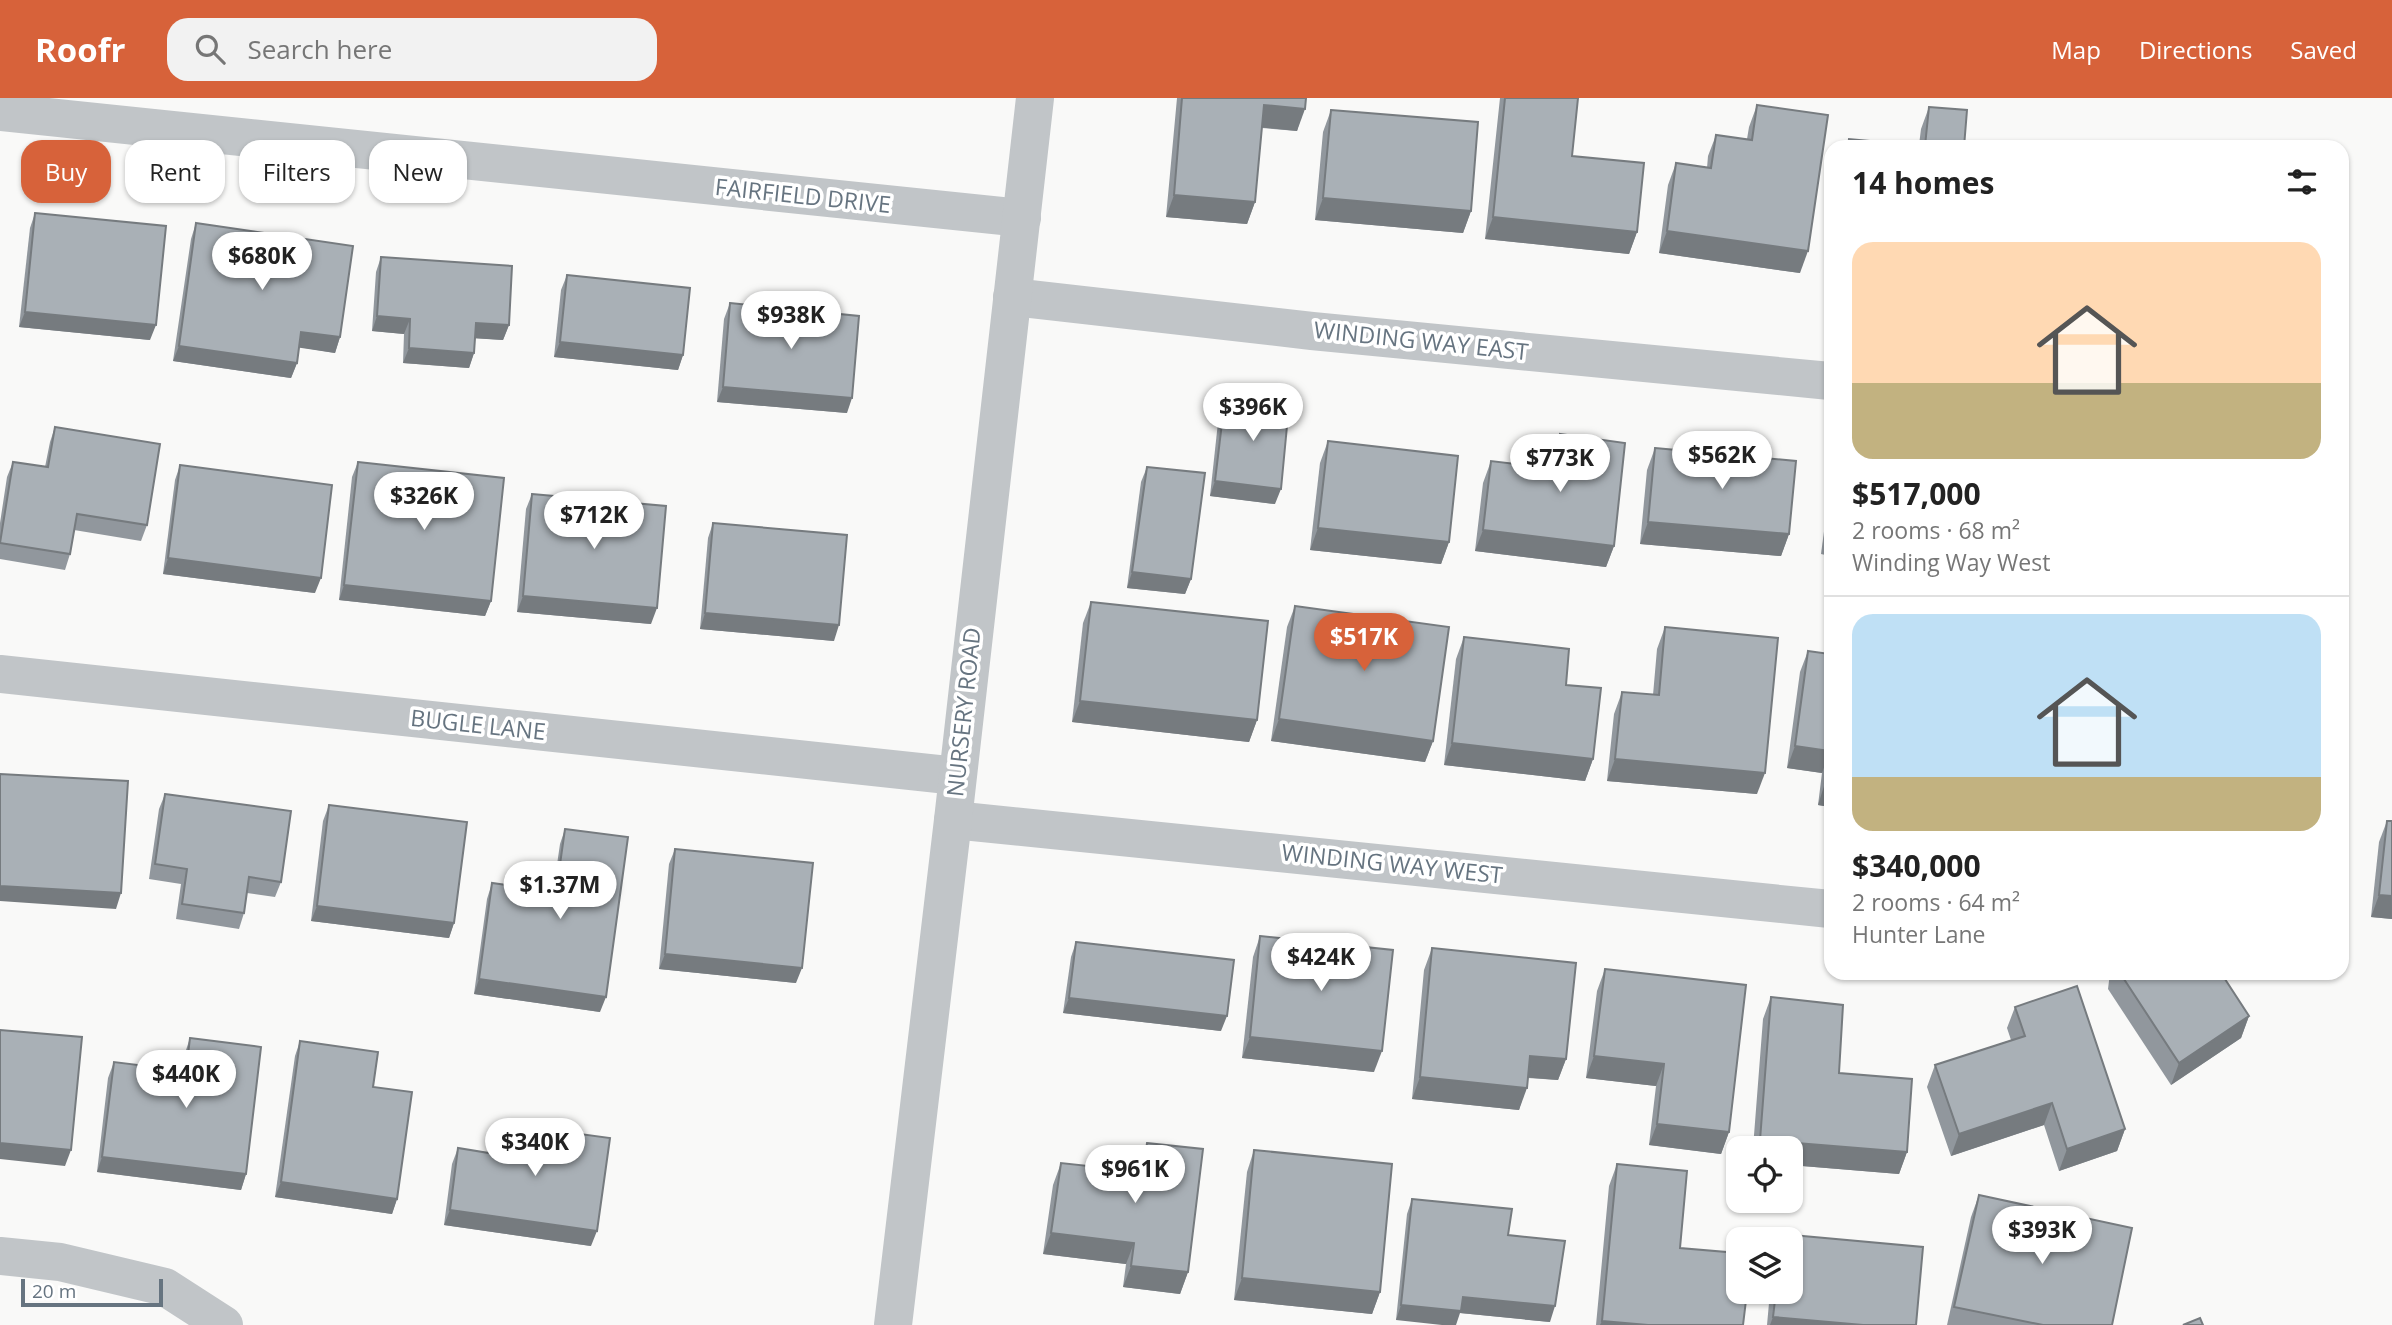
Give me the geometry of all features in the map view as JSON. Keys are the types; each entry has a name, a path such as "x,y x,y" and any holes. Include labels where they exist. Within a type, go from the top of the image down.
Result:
{"street":[{"name":"NURSERY ROAD","path":"892,1325 953,820 1035,98"},
{"name":"FAIRFIELD DRIVE","path":"0,112 1021,218"},
{"name":"WINDING WAY EAST","path":"1012,297 1312,331 1824,380"},
{"name":"BUGLE LANE","path":"0,674 957,776"},
{"name":"WINDING WAY WEST","path":"953,820 1824,908"},
{"path":"0,1256 60,1262 165,1287 224,1325"}],"building":[{"path":"1182,98 1306,98 1305,109 1264,105 1255,202 1174,195"},
{"path":"1505,98 1578,98 1572,156 1644,163 1637,232 1493,217"},
{"path":"1757,105 1828,115 1808,251 1667,231 1676,163 1711,168 1716,135 1752,140"},
{"path":"1929,107 1967,110 1965,140 1926,140"},
{"path":"1331,110 1478,122 1471,211 1323,198"},
{"path":"35,213 166,226 156,325 25,312"},
{"path":"196,223 353,246 340,337 301,332 297,363 179,346"},
{"path":"381,257 512,266 509,325 476,323 474,353 409,348 410,319 377,316"},
{"path":"567,275 690,288 683,355 560,342"},
{"path":"730,303 859,316 852,398 723,387"},
{"path":"1225,398 1289,405 1281,489 1215,481"},
{"path":"55,427 160,444 147,525 77,514 70,554 0,543 13,462 48,467"},
{"path":"1560,434 1625,443 1614,546 1483,530 1491,461 1556,469"},
{"path":"1328,441 1458,456 1449,542 1318,528"},
{"path":"1655,448 1796,461 1789,534 1648,522"},
{"path":"358,462 504,478 491,601 344,585"},
{"path":"180,465 332,485 321,578 168,558"},
{"path":"1147,467 1205,473 1191,579 1132,572"},
{"path":"532,494 666,506 657,608 523,596"},
{"path":"713,523 847,535 839,625 705,613"},
{"path":"1091,602 1268,621 1257,720 1080,701"},
{"path":"1295,606 1449,627 1433,741 1279,719"},
{"path":"1665,627 1778,638 1765,773 1615,759 1622,692 1659,695"},
{"path":"1464,637 1569,649 1566,685 1601,688 1593,759 1452,743"},
{"path":"1808,651 1824,653 1824,750 1795,746"},
{"path":"0,774 128,781 121,893 0,886"},
{"path":"165,794 291,811 281,882 249,877 244,913 182,904 187,869 155,864"},
{"path":"329,805 467,822 454,923 317,906"},
{"path":"2387,821 2392,821 2392,896 2379,895"},
{"path":"565,829 628,837 606,997 479,979 492,883 556,892"},
{"path":"675,849 813,863 802,968 665,954"},
{"path":"1260,936 1393,950 1382,1051 1250,1037"},
{"path":"1076,942 1234,960 1227,1016 1069,998"},
{"path":"1432,948 1576,963 1566,1059 1530,1056 1527,1088 1420,1077"},
{"path":"1605,969 1746,985 1729,1132 1657,1124 1664,1064 1594,1056"},
{"path":"2125,980 2226,980 2249,1016 2179,1063"},
{"path":"2077,986 2125,1129 2067,1149 2052,1103 1959,1134 1935,1065 2025,1036 2015,1007"},
{"path":"1771,997 1843,1005 1839,1073 1912,1079 1907,1152 1803,1144 1803,1136 1760,1136"},
{"path":"0,1030 82,1037 71,1150 0,1143"},
{"path":"190,1038 261,1047 246,1174 102,1157 114,1062 186,1071"},
{"path":"300,1041 378,1052 373,1087 412,1092 397,1199 281,1182"},
{"path":"499,1123 610,1138 597,1231 450,1210 458,1148 495,1154"},
{"path":"1147,1143 1203,1149 1188,1272 1131,1266 1134,1243 1051,1233 1061,1163 1143,1172"},
{"path":"1254,1150 1392,1164 1380,1292 1242,1278"},
{"path":"1617,1164 1687,1171 1680,1248 1726,1252 1726,1304 1746,1304 1743,1325 1648,1325 1602,1321"},
{"path":"1979,1195 2132,1228 2112,1325 2043,1325 1954,1307"},
{"path":"1412,1199 1512,1209 1508,1235 1565,1241 1555,1306 1463,1297 1461,1311 1401,1305"},
{"path":"1803,1236 1923,1247 1916,1325 1863,1325 1773,1317 1775,1304 1803,1304"},
{"path":"2200,1318 2203,1325 2183,1325"}]}
